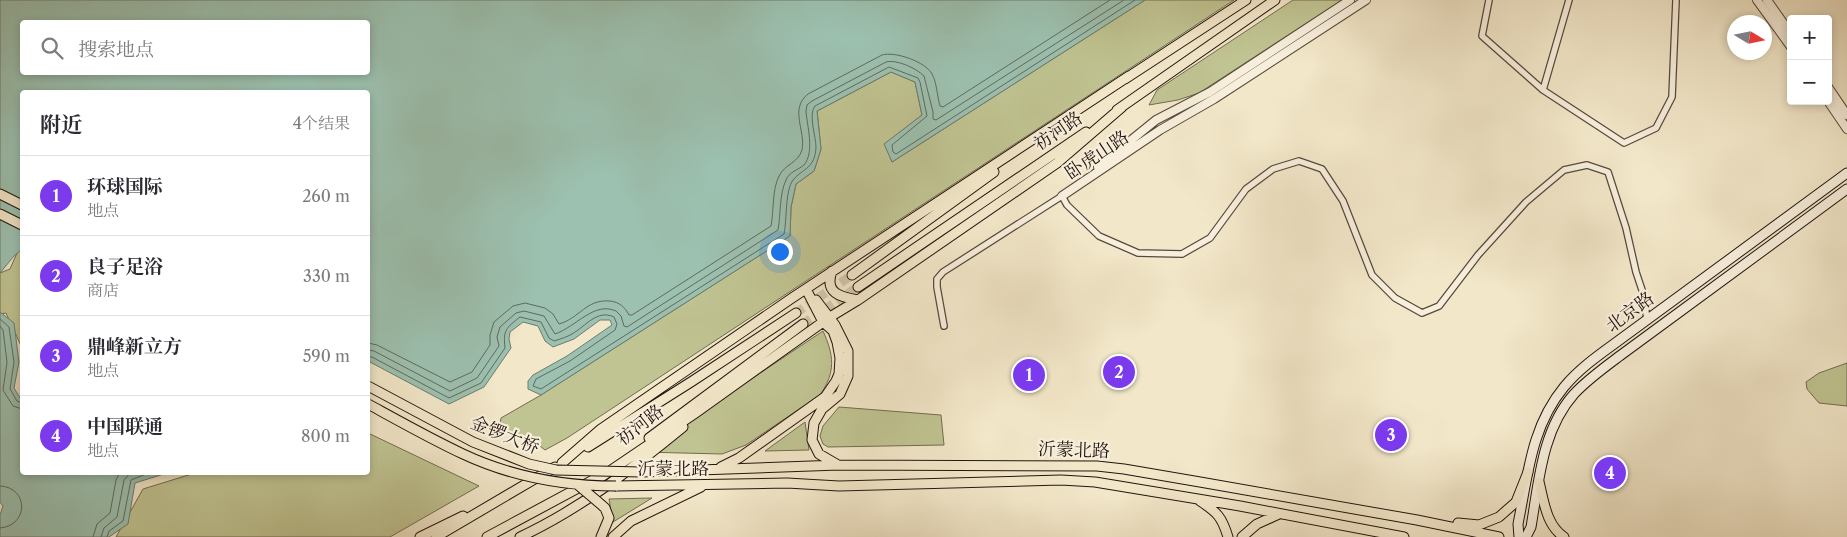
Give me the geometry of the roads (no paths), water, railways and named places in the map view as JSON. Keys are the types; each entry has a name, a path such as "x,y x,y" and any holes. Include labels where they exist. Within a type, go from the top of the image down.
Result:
{"main road":[{"name":"祊河路","path":"852,275 1008,162 1076,116 1129,76 1246,0"},
{"name":"祊河路","path":"858,287 1275,0"},
{"path":"562,463 601,429 832,271 1129,76"},
{"path":"601,477 744,379 826,319 858,300 1056,163 1122,107"},
{"name":"北京路","path":"1519,537 1518,524 1539,428 1550,406 1565,386 1585,366 1847,173"},
{"name":"北京路","path":"1526,537 1550,433 1560,413 1581,388 1621,354 1847,188"},
{"path":"0,194 20,204"},
{"path":"0,214 20,224"},
{"path":"832,271 830,277 831,287 836,294 841,297 858,300"},
{"path":"720,468 739,458 819,402 833,386 839,374 839,348 826,319 806,289"},
{"name":"祊河路","path":"436,537 562,463 796,313"},
{"path":"826,319 843,337 848,351 848,376 840,394 822,410 814,423 812,440 819,454 839,465"},
{"name":"祊河路","path":"487,537 601,477 656,432 804,324"},
{"path":"520,537 566,512 626,474 744,379"},
{"name":"金锣大桥","path":"370,387 473,442 529,464 556,470 641,472"},
{"name":"金锣大桥","path":"370,405 464,454 528,476 567,484"},
{"name":"沂蒙北路","path":"641,472 839,465 1072,465 1124,469 1417,520 1500,537"},
{"path":"1417,520 1479,525 1492,521 1516,502 1528,472"},
{"name":"沂蒙北路","path":"567,484 616,486 787,483 839,486 1062,480 1095,482 1404,537"},
{"path":"1539,482 1548,517 1564,537"},
{"path":"578,485 605,508 609,518 601,537"},
{"path":"612,537 630,521 705,485"},
{"name":"祊河路","path":"420,537 511,494"},
{"path":"1195,499 1215,511 1221,518 1228,537"},
{"path":"1242,537 1266,519 1281,514"},
{"path":"494,537 516,522"}],"street":[{"name":"卧虎山路","path":"1062,196 1156,120 1210,92 1350,0"},
{"name":"卧虎山路","path":"1062,196 1160,130 1214,99 1366,0"},
{"path":"1490,0 1482,36 1543,90 1624,143 1656,128 1672,97 1676,0"},
{"path":"1543,90 1569,0"},
{"path":"1757,0 1787,41"},
{"path":"1767,0 1787,28"},
{"path":"1832,93 1847,114"},
{"path":"1831,105 1847,129"},
{"path":"944,326 937,287 937,279 942,272 1062,196 1067,205 1099,236 1138,253 1182,254 1210,238 1246,189 1272,169 1299,160 1322,169 1343,201 1372,275 1395,298 1422,313 1439,306 1478,255 1526,202 1564,170 1587,165 1608,172 1626,228 1644,296 1647,320"}],"water":[{"path":"0,0 1145,0 892,162 884,144 922,115 915,82 891,72 817,111 821,149 814,171 796,184 791,207 790,236 541,395 528,389 528,381 533,375 567,356 612,325 610,320 600,320 574,339 553,347 545,341 538,326 523,322 510,332 511,348 484,387 449,404 370,362 370,90 20,90 20,251 0,273"},
{"path":"0,312 14,323 19,362 14,388 20,398 20,475 161,475 135,483 128,524 109,537 0,537 0,515 3,506 0,502"}],"tunnel":[{"path":"796,313 852,275"},
{"path":"803,324 858,287"}],"place":[{"name":"良子足浴","path":"1119,372"},
{"name":"环球国际","path":"1029,375"},
{"name":"鼎峰新立方","path":"1391,435"},
{"name":"中国联通","path":"1610,473"}]}
